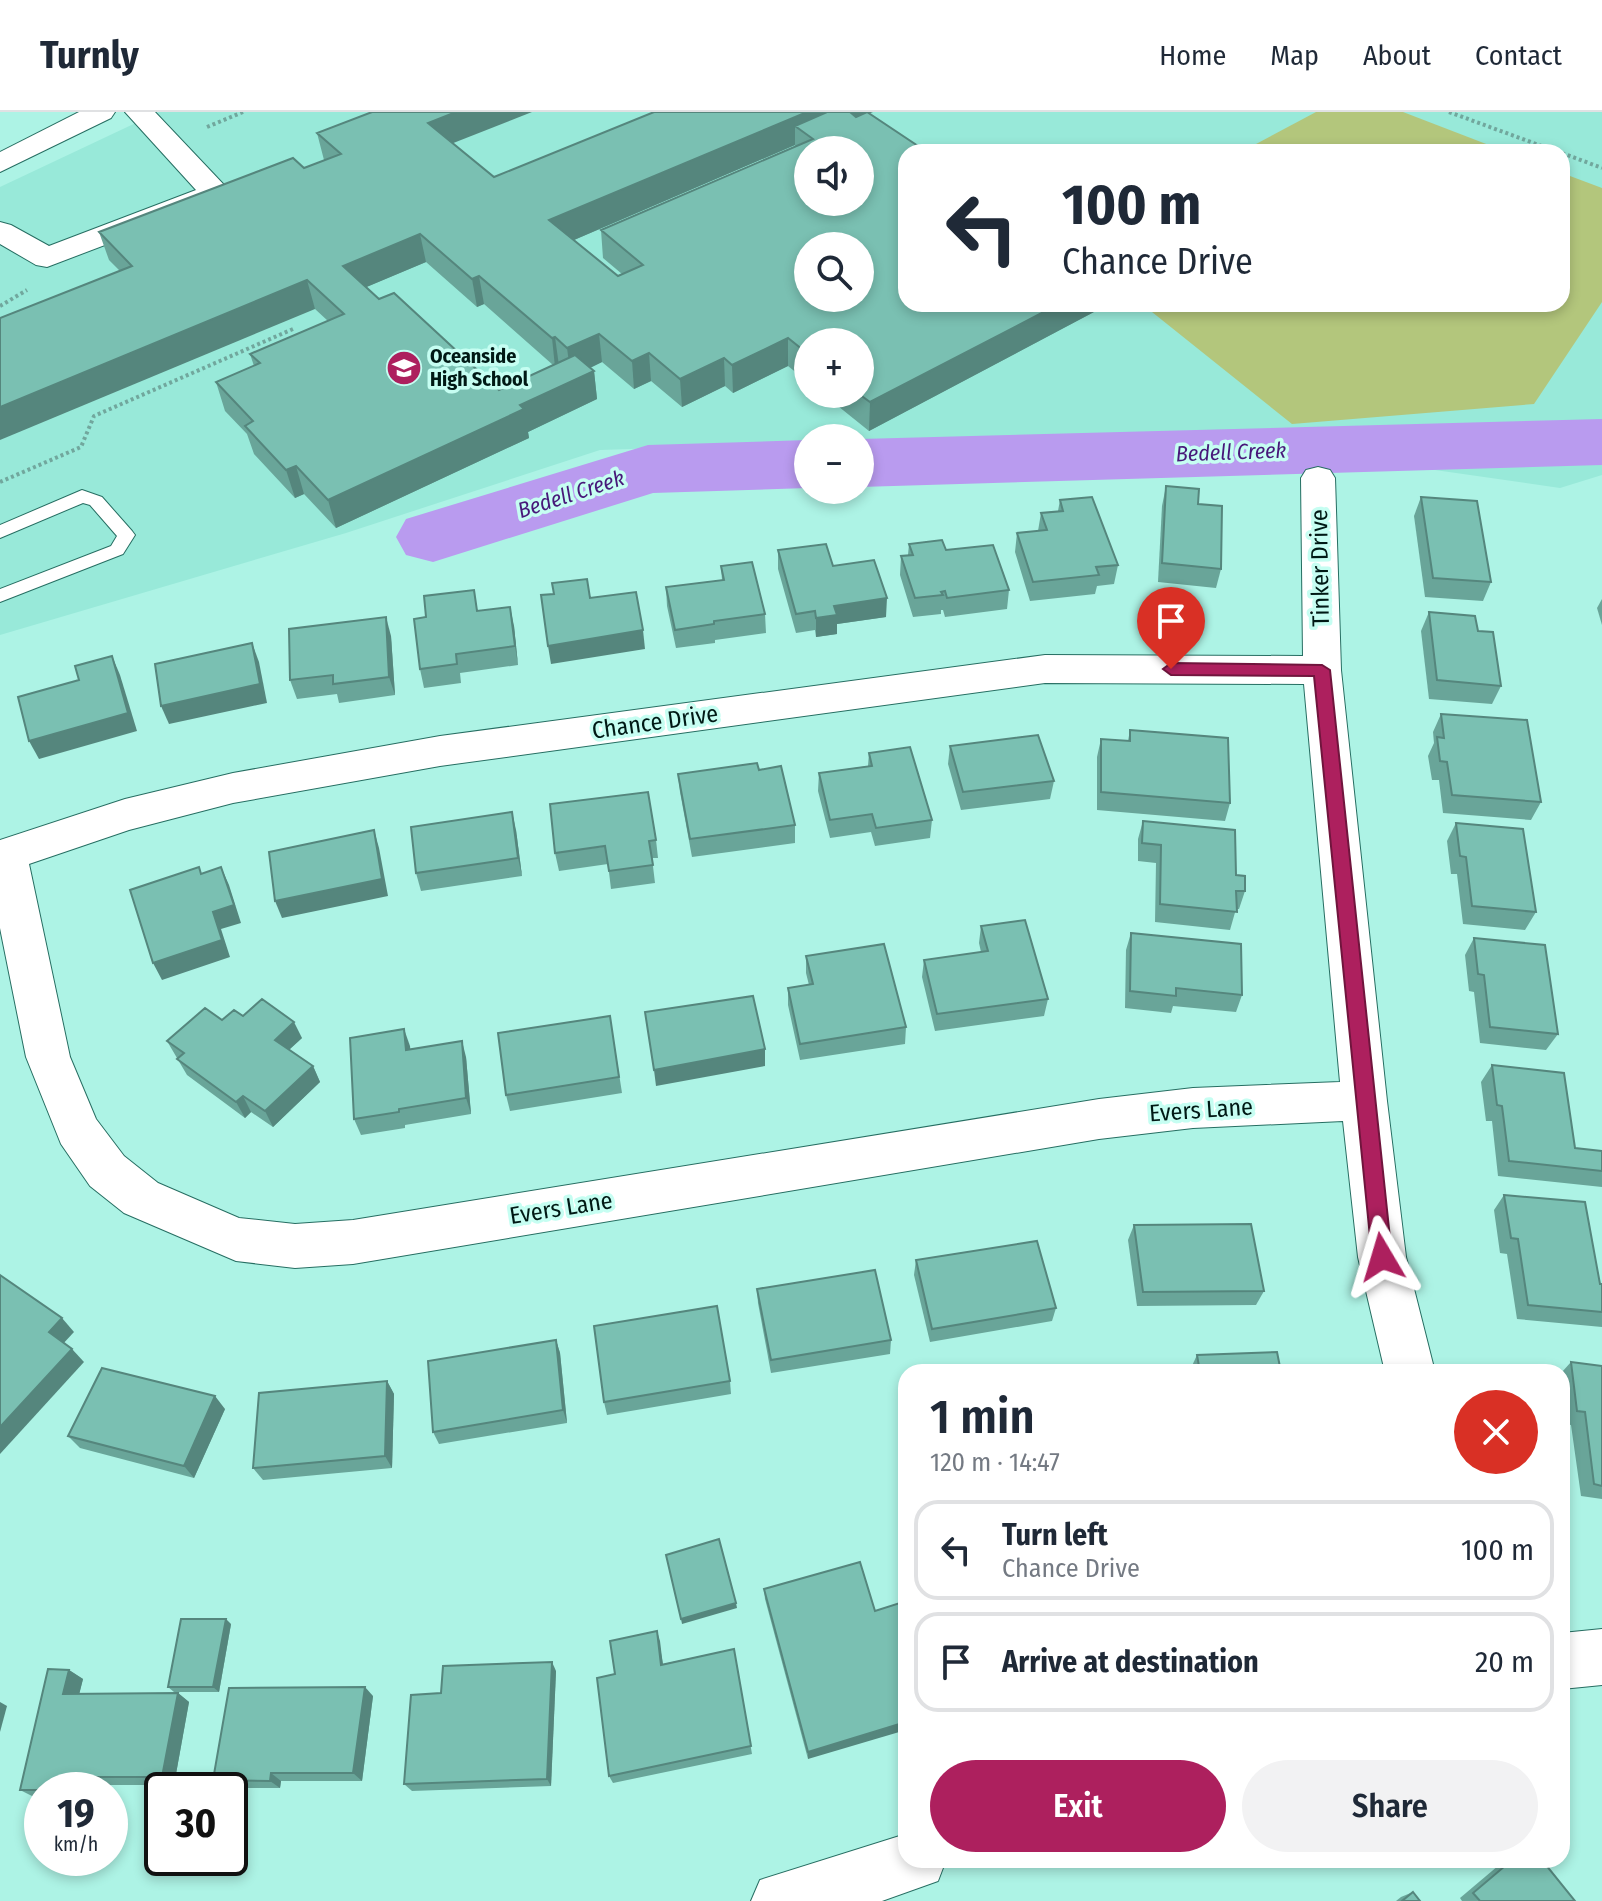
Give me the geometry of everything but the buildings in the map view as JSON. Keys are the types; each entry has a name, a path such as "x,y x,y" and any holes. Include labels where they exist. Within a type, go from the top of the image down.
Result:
{"street":[{"path":"0,163 101,112"},
{"path":"0,231 47,258 215,193 139,112"},
{"name":"Tinker Drive","path":"1318,478 1322,670 1364,1101 1382,1257 1408,1364"},
{"name":"Chance Drive","path":"3,855 125,815 233,788 471,747 1045,669 1322,670"},
{"name":"Evers Lane","path":"3,855 48,1057 77,1130 107,1171 141,1198 236,1239 295,1246 353,1242 1099,1119 1193,1108 1364,1101"},
{"path":"1570,1660 1602,1657"},
{"path":"781,1901 814,1894 898,1866"}],"lane":[{"path":"0,532 82,496 96,501 126,535 117,550 0,596"}],"path":[{"path":"206,128 243,112"},
{"path":"1449,112 1536,144"},
{"path":"1570,157 1602,168"},
{"path":"0,306 38,283"},
{"path":"0,482 81,447 94,416 293,329"}],"shaded area":[{"name":"Oceanside High School","path":"159,112 1602,112 1602,475 1560,488 1323,454 988,438 874,442 874,424 794,424 794,443 600,450 346,533 0,635 0,187"},
{"path":"1316,112 1403,112 1486,144 1256,144"},
{"path":"1570,176 1602,188 1602,302 1534,404 1292,424 1152,312 1570,312"}],"waterway":[{"name":"Bedell Creek","path":"874,463 1602,442"},
{"name":"Bedell Creek","path":"433,537 648,469 794,464"}],"place":[{"name":"Oceanside High School","path":"404,368"}],"route":[{"path":"1171,669 1322,670 1382,1257"}]}
